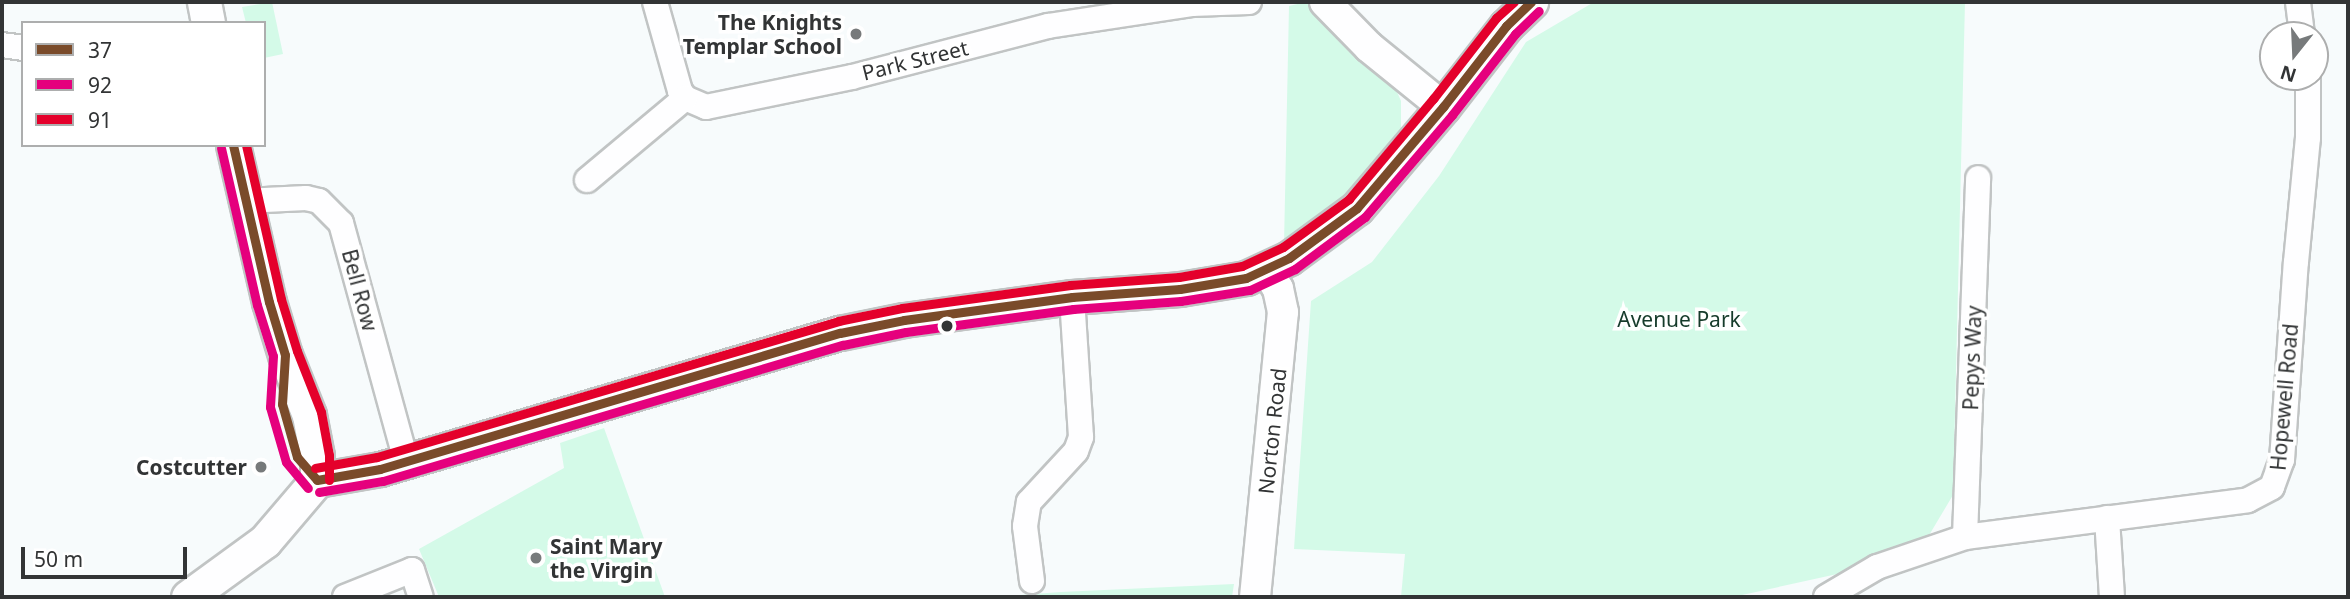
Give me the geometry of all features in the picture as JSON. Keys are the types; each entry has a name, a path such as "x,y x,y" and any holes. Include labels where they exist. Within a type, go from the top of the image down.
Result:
{"main road":[{"path":"204,2 208,21"},
{"path":"188,597 265,541 317,480 380,469 704,375 800,343 904,320 1072,297 1215,285 1245,278 1266,269 1314,242 1357,208 1443,107 1506,26 1531,2"},
{"path":"233,147 244,201 285,355 309,415 317,456 317,480"}],"street":[{"path":"587,180 685,98 675,79 655,2"},
{"name":"Park Street","path":"685,98 696,105 717,107 1048,26 1191,4 1249,2"},
{"path":"1325,2 1369,47 1443,107"},
{"path":"2298,2 2300,21"},
{"path":"2,45 21,48"},
{"name":"Hopewell Road","path":"1826,597 1877,567 1965,537 2248,500 2266,492 2276,482 2283,460 2295,262 2308,138 2308,91"},
{"name":"Pepys Way","path":"1965,537 1978,178"},
{"name":"Bell Row","path":"244,201 306,198 319,201 341,223 406,460"},
{"name":"Norton Road","path":"1255,597 1283,312 1278,289 1266,269"},
{"path":"1032,581 1025,526 1029,502 1076,451 1081,437 1072,297"},
{"path":"2107,518 2112,597"},
{"path":"345,597 412,570 421,597"}],"green space":[{"path":"272,2 283,54 266,58 266,21 246,21 242,7"},
{"path":"1306,2 1344,44 1394,85 1401,101 1401,133 1364,181 1316,224 1284,244 1289,6"},
{"name":"Avenue Park","path":"1594,2 1965,2 1953,495 1928,537 1851,571 1733,597 1401,597 1405,554 1294,549 1311,301 1372,262 1439,176 1526,42"},
{"path":"604,428 665,597 439,597 419,549 564,468 560,443"},
{"path":"1234,584 1232,597 989,597 1061,592"}],"transit line":[{"name":"91","path":"315,468 377,457 838,321 902,308 1070,285 1179,277 1242,266 1283,247 1349,199 1433,99 1496,18 1514,2"},
{"name":"37","path":"317,480 380,469 840,333 904,320 1072,297 1180,289 1246,278 1289,258 1357,208 1443,107 1506,26 1531,2"},
{"name":"92","path":"319,492 383,481 843,345 906,332 1073,309 1181,301 1250,290 1295,269 1365,217 1452,115 1515,34 1539,11"},
{"name":"37","path":"233,147 269,302 285,355 282,404 297,457 317,480"},
{"name":"91","path":"246,147 281,299 297,351 321,412 329,455 329,480"},
{"name":"92","path":"221,148 257,305 273,356 270,407 286,462 308,488"}],"place":[{"name":"The Knights Templar School","path":"856,34"},
{"name":"Costcutter","path":"261,467"},
{"name":"Saint Mary the Virgin","path":"536,558"}]}
